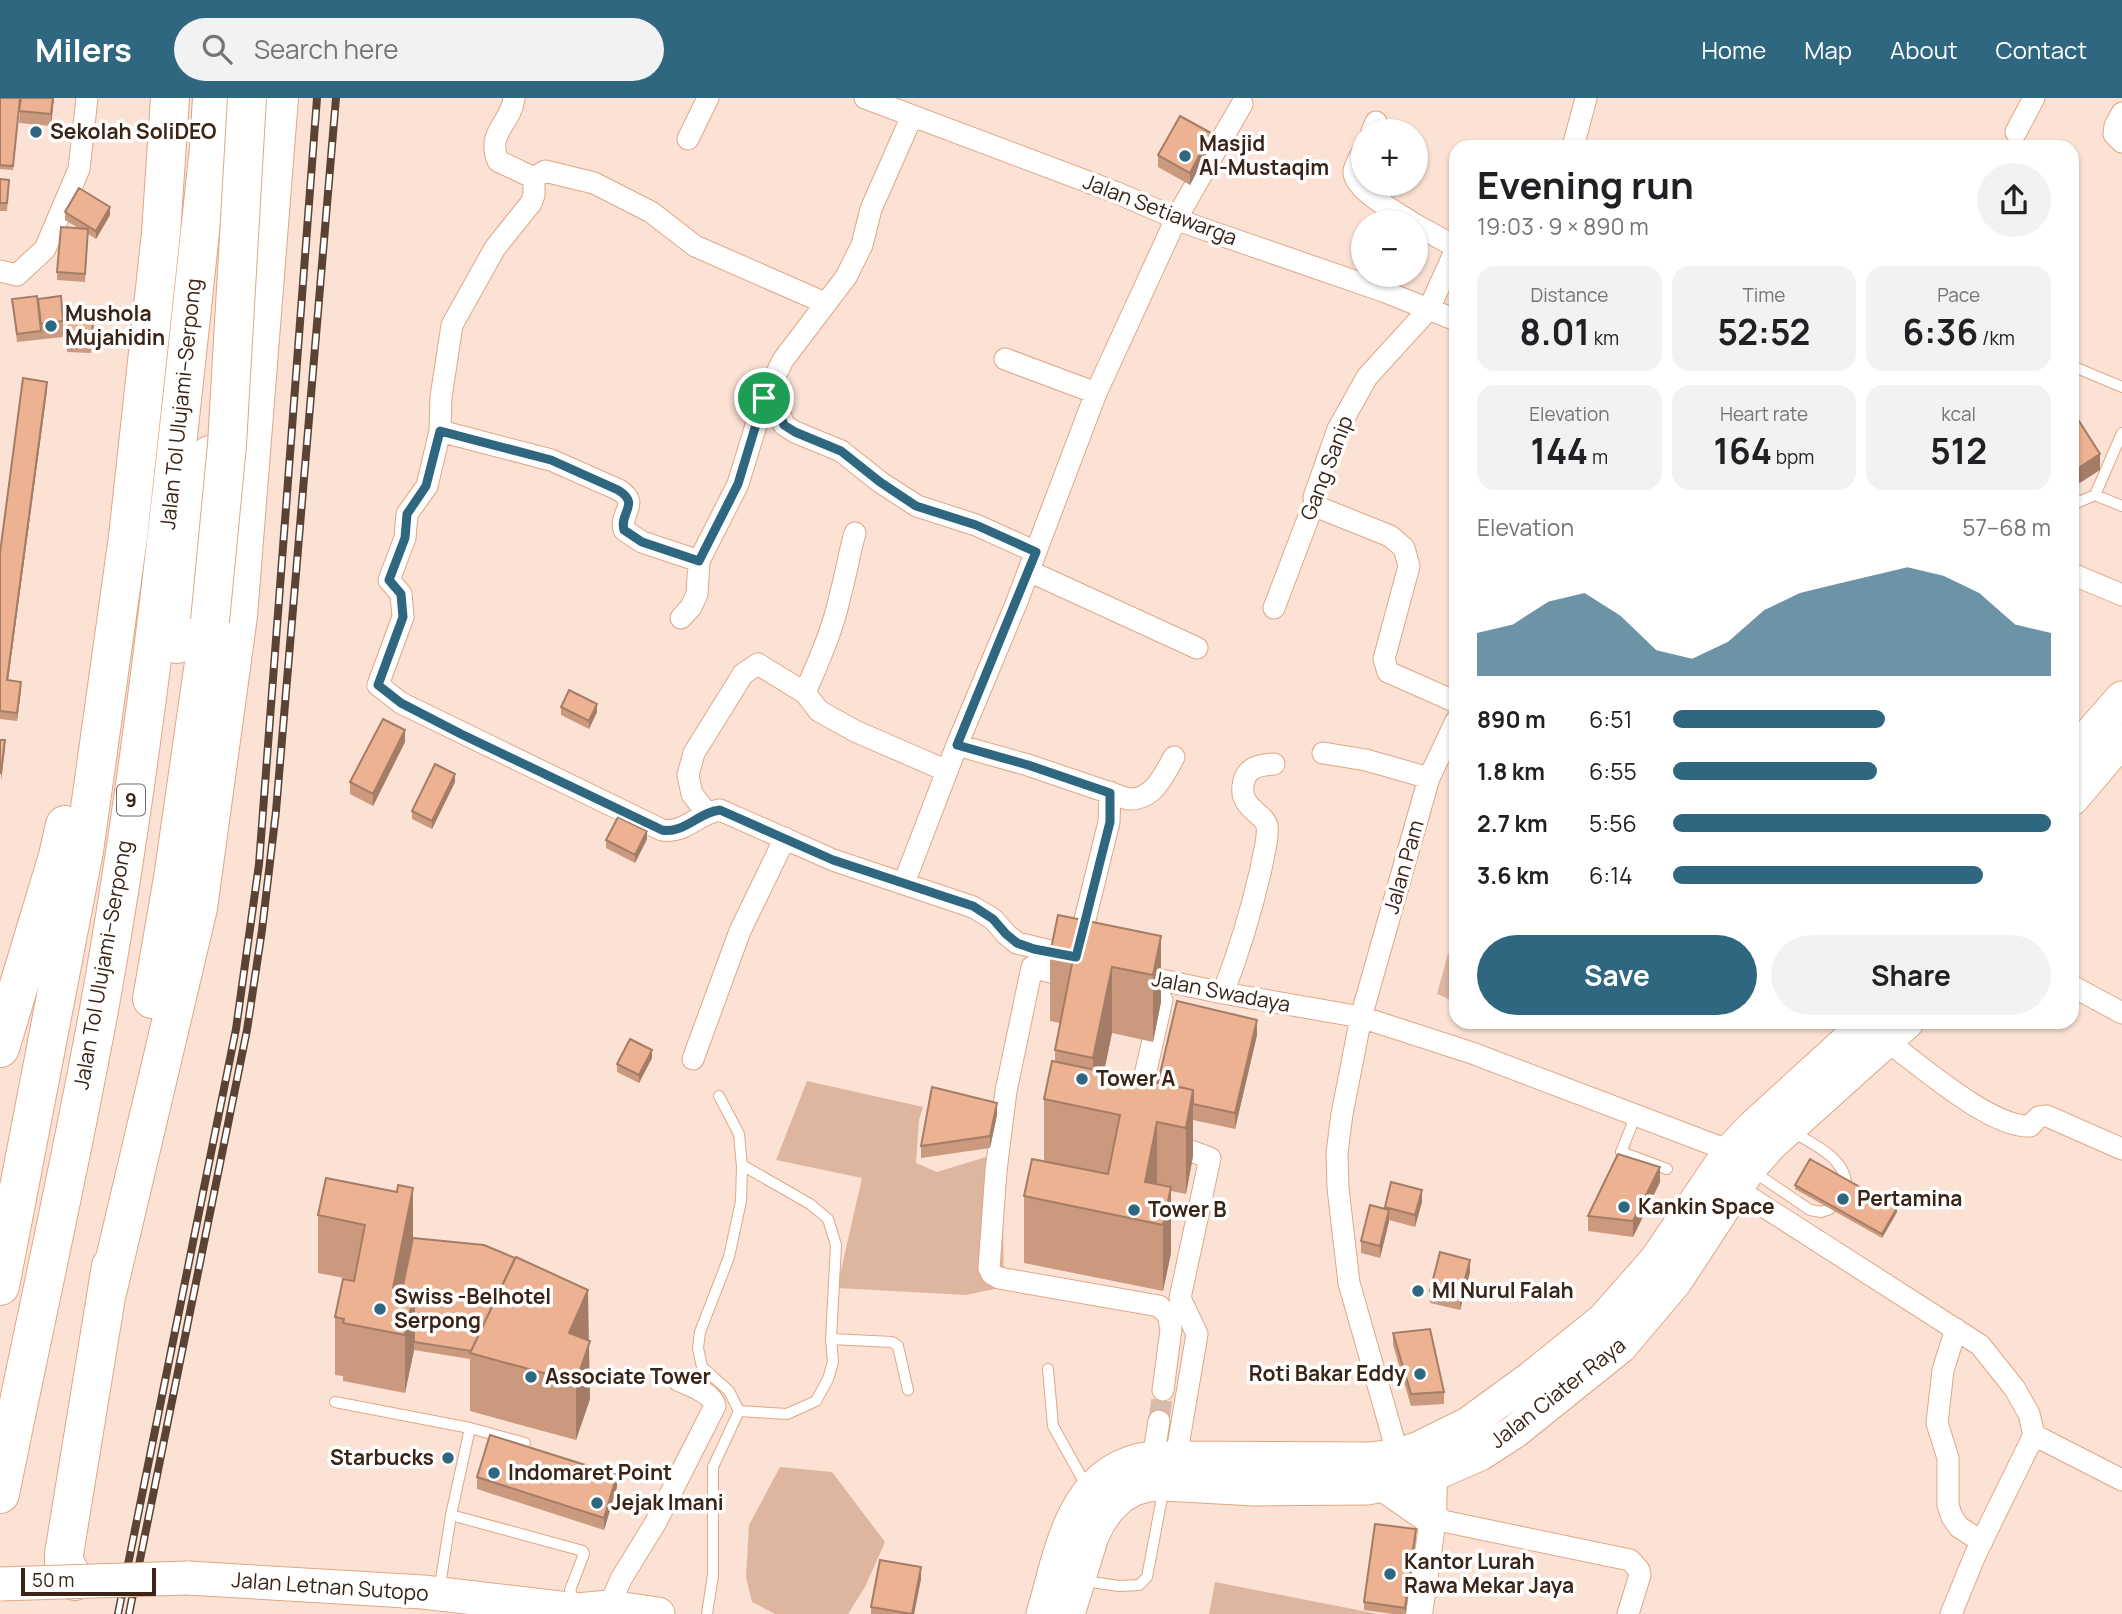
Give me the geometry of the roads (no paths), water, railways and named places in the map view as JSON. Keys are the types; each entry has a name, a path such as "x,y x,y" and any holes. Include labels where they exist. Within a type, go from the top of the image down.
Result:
{"highway":[{"name":"Jalan Tol Ulujami–Serpong","path":"0,1286 84,851 128,537 160,245 170,98"},
{"name":"Jalan Tol Ulujami–Serpong","path":"0,1494 100,1003 145,712 209,148 212,98"},
{"path":"75,1581 64,1562 64,1554 107,1293 131,1119 173,878 209,621 227,445 247,98"},
{"path":"100,1003 182,620 272,98"},
{"path":"107,1293 198,908 238,616 279,98"},
{"path":"1,1041 58,856 128,537"}],"main road":[{"path":"2079,737 2122,698"},
{"path":"2079,791 2122,740"},
{"name":"Jalan Ciater Raya","path":"1068,1614 1092,1536 1108,1508 1120,1497 1148,1485 1165,1467 1345,1461 1398,1455 1439,1440 1468,1424 1604,1319 1754,1152 1888,1029"},
{"name":"Jalan Ciater Raya","path":"1043,1614 1070,1524 1089,1491 1100,1479 1127,1463 1165,1467 1255,1489 1352,1489 1434,1474 1480,1454 1514,1432 1620,1347 1675,1282 1754,1152"},
{"path":"1384,1485 1433,1519"},
{"name":"Jalan Letnan Sutopo","path":"0,1584 187,1578 438,1594 658,1614"}],"street":[{"path":"0,271 17,275 45,249 79,169 87,98"},
{"path":"514,98 496,136 494,150 498,161 534,178"},
{"path":"688,139 708,98"},
{"name":"Jalan Setiawarga","path":"865,98 1115,192 1176,219 1449,317"},
{"path":"1575,140 1586,98"},
{"path":"2017,132 2034,98"},
{"path":"904,883 1096,393 1176,219 1242,104"},
{"path":"2122,113 2114,134 2122,142"},
{"path":"681,618 691,607 697,594 699,561 738,484 764,398 783,360 846,278 862,245 870,209 912,116"},
{"path":"534,178 545,172 594,183 651,212 695,246 825,303"},
{"path":"534,178 531,203 495,248 452,325 441,397 440,431 426,486 407,514 405,538 389,580 401,594 403,617 378,685 401,703 437,722 671,832 706,811 692,794 688,775 694,752 743,674 758,664 805,693 818,711 855,732 947,771"},
{"path":"1372,196 1393,210"},
{"path":"1428,232 1449,244"},
{"name":"Gang Sanip","path":"1274,608 1315,506 1314,497 1338,429 1367,377 1429,309 1449,264"},
{"path":"1005,359 1096,393"},
{"path":"764,398 779,412 784,425 841,451 916,506 976,525 1032,561 1197,648"},
{"path":"440,431 551,460 618,490 627,495 629,500 622,524 624,530 642,542 699,561"},
{"path":"1315,506 1390,536 1404,548 1409,566 1384,666 1388,672 1449,699"},
{"path":"805,693 840,597 855,533"},
{"path":"2079,577 2122,595"},
{"name":"Jalan Pam","path":"1398,1455 1349,1283 1338,1188 1337,1153 1361,1017 1429,778 1449,737"},
{"path":"957,745 1136,800 1145,796 1160,782 1174,757"},
{"path":"1323,753 1366,760 1429,778"},
{"path":"1223,993 1247,927 1264,854 1267,827 1265,821 1252,811 1245,799 1243,785 1250,770 1256,765 1274,764"},
{"path":"1076,957 1110,822 1110,793"},
{"name":"Jalan Swadaya","path":"706,811 720,810 833,860 973,906 993,919 1017,943 1076,957 1104,975 1143,977 1361,1017 1472,1053 1636,1115 1754,1152 1956,1329 1980,1345 2015,1389 2029,1415 2034,1435"},
{"path":"693,1059 740,931 785,838"},
{"path":"1163,1390 1171,1329 1167,1315 1159,1306 999,1278 992,1274 989,1268 996,1171 1006,1091 1032,967 1104,975 1162,1000 1139,1131 1210,1158 1180,1298 1197,1334 1165,1467"},
{"path":"2079,990 2122,1013"},
{"path":"1888,1029 1990,1115 2018,1126 2030,1126 2039,1117 2047,1116 2122,1149"},
{"path":"1956,1329 1943,1370 1937,1423 1948,1458 1948,1506 1952,1517 1959,1527 1982,1542"},
{"path":"592,1610 621,1579 656,1522 715,1406 714,1400 708,1395 678,1380"},
{"path":"1159,1421 1165,1467"},
{"path":"1951,1614 1982,1542 2034,1435 2122,1480"},
{"path":"1419,1614 1433,1519 1434,1474"},
{"path":"1433,1519 1630,1560 1640,1575 1628,1614"}],"lane":[{"path":"2079,369 2122,387"},
{"path":"2079,502 2095,495 2122,433"},
{"path":"2095,495 2122,506"},
{"path":"719,1096 739,1134 741,1201 729,1257 700,1332 698,1348 702,1367 729,1391 740,1411"},
{"path":"1636,1115 1621,1152 1667,1169"},
{"path":"1754,1152 1830,1156 1845,1175 1846,1183"},
{"path":"1754,1152 1810,1210 1821,1212 1830,1209"},
{"path":"740,1411 787,1414 816,1401 828,1379 832,1362 836,1245 828,1219 793,1192 742,1165"},
{"path":"831,1339 892,1342 898,1346 908,1390"},
{"path":"1048,1369 1053,1426 1089,1491"},
{"path":"335,1402 470,1428 525,1443"},
{"path":"707,1614 713,1575 713,1467 740,1411"},
{"path":"438,1594 451,1515 470,1428"},
{"path":"1079,1581 1119,1586 1139,1585 1147,1577 1165,1467"},
{"path":"451,1515 583,1550 584,1554 570,1590 592,1610"}],"tunnel":[{"path":"1159,1421 1163,1390"}],"railway":[{"path":"118,1614 236,1029 259,864 317,98"},
{"path":"129,1614 247,1030 262,930 276,811 336,98"}],"place":[{"name":"Sekolah SoliDEO","path":"36,132"},
{"name":"Masjid Al-Mustaqim","path":"1185,156"},
{"name":"Mushola Mujahidin","path":"51,326"},
{"name":"Tower A","path":"1082,1079"},
{"name":"Pertamina","path":"1843,1199"},
{"name":"Kankin Space","path":"1624,1207"},
{"name":"Tower B","path":"1134,1210"},
{"name":"MI Nurul Falah","path":"1418,1291"},
{"name":"Swiss -Belhotel Serpong","path":"380,1309"},
{"name":"Roti Bakar Eddy","path":"1420,1374"},
{"name":"Associate Tower","path":"531,1377"},
{"name":"Starbucks","path":"448,1458"},
{"name":"Indomaret Point","path":"494,1473"},
{"name":"Jejak Imani","path":"597,1503"},
{"name":"Kantor Lurah Rawa Mekar Jaya","path":"1390,1574"}]}
